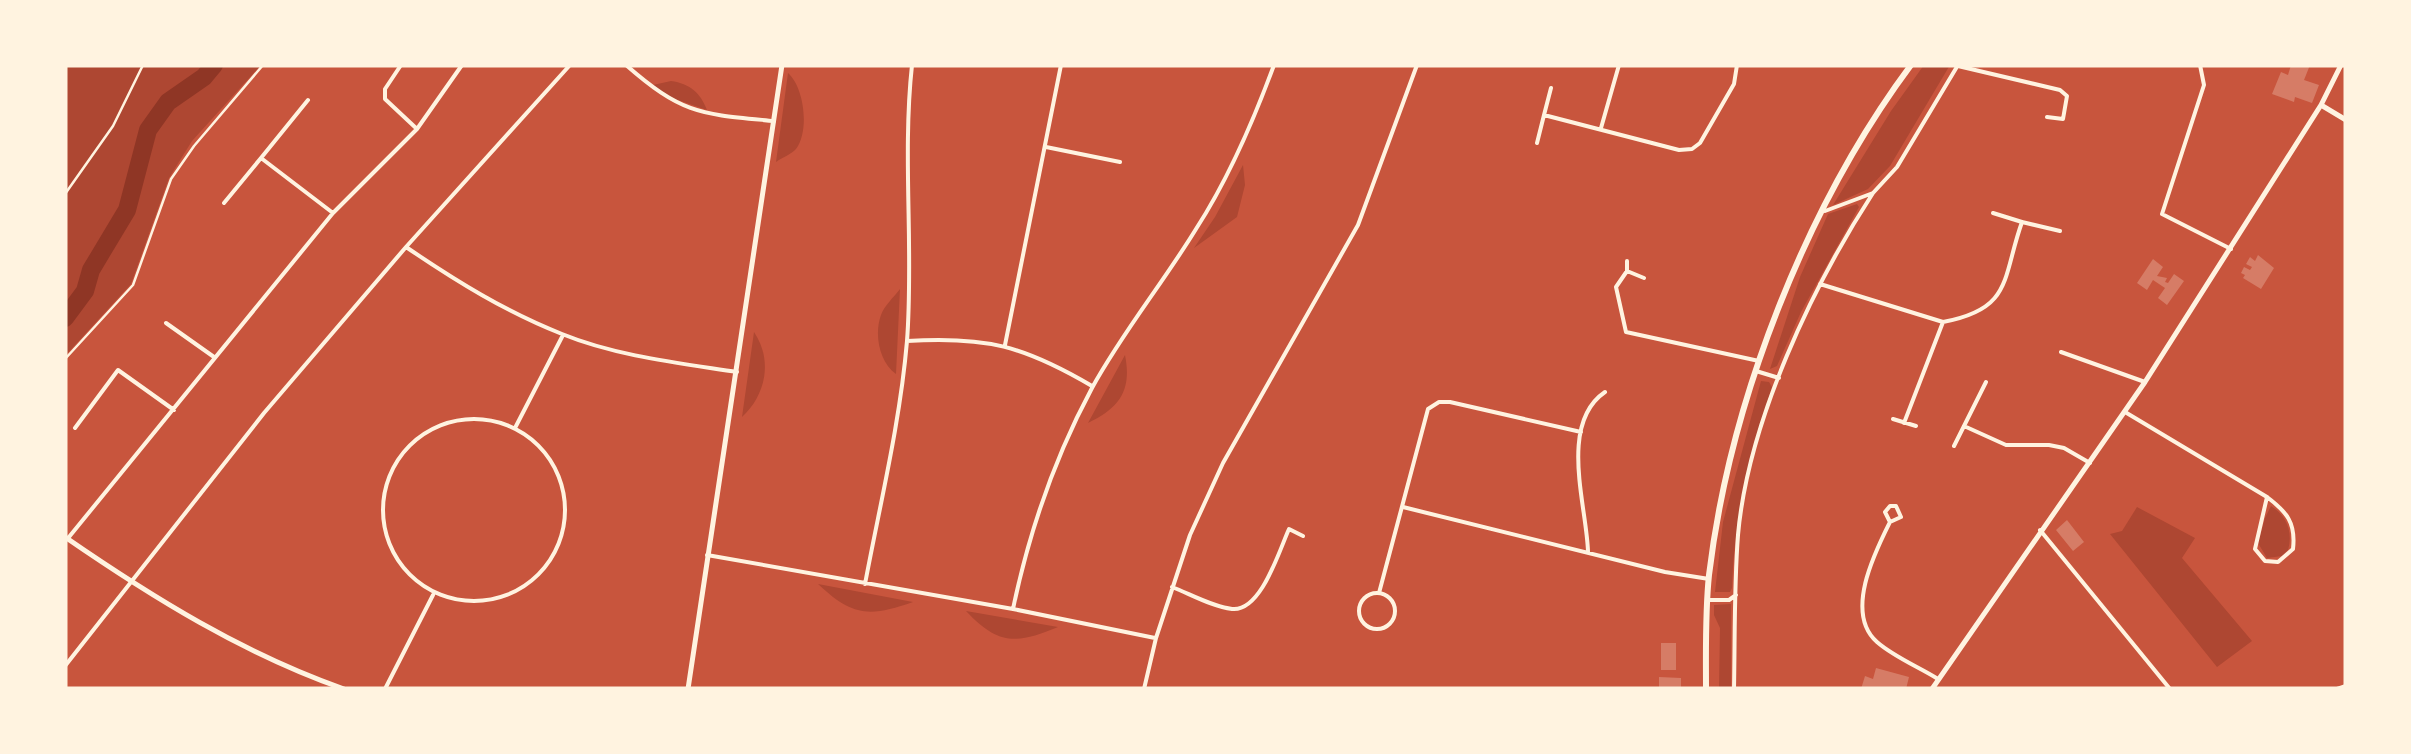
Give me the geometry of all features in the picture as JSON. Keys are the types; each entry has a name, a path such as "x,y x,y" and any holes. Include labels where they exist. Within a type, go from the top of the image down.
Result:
{"main road":[{"path":"1706,689 1707,600 1724,484 1759,361 1823,211 1911,65"}],"street":[{"path":"401,65 384,88 385,99 417,129"},
{"path":"344,689 310,677 202,624 132,584 66,538 333,213 417,129 462,65"},
{"path":"65,666 264,414 406,247 570,65"},
{"path":"626,65 668,100 695,112 774,120"},
{"path":"688,689 782,65"},
{"path":"865,584 899,411 907,341 906,158 912,65"},
{"path":"1006,345 1061,65"},
{"path":"1013,609 1022,566 1052,473 1093,387 1198,227 1233,165 1274,65"},
{"path":"1144,689 1156,638 1190,535 1223,463 1358,226 1417,65"},
{"path":"1600,129 1619,65"},
{"path":"1544,115 1692,150 1734,84 1737,65"},
{"path":"1734,689 1738,534 1746,487 1778,378 1820,284 1873,194 1898,167 1958,65 2060,90 2067,96 2063,120 2048,116"},
{"path":"2200,65 2204,85 2162,214 2231,249"},
{"path":"1932,689 2145,382 2321,105 2341,65"},
{"path":"1537,144 1551,88"},
{"path":"224,202 308,100"},
{"path":"2321,105 2345,116"},
{"path":"1046,147 1120,162"},
{"path":"261,158 333,213"},
{"path":"1823,211 1873,194"},
{"path":"1993,213 2060,231"},
{"path":"1820,284 1943,322 1971,314 1996,300 2022,222"},
{"path":"406,247 470,291 564,335 670,362 737,372"},
{"path":"1628,261 1627,271 1616,287 1626,332 1759,361"},
{"path":"1627,271 1644,278"},
{"path":"166,322 214,357"},
{"path":"1904,423 1943,322"},
{"path":"516,428 564,335"},
{"path":"907,341 953,338 1006,345 1046,359 1093,387"},
{"path":"2061,352 2145,382"},
{"path":"75,428 118,370 174,410"},
{"path":"1756,372 1778,378"},
{"path":"1954,446 1986,382"},
{"path":"1588,552 1578,454 1581,432 1597,397 1605,392"},
{"path":"1379,593 1428,409 1438,402 1581,432"},
{"path":"2125,412 2267,497 2284,510 2294,529 2294,549 2278,562 2265,561 2255,549 2267,497"},
{"path":"472,418 516,428 537,443 553,464 563,488 566,513 561,539 550,562 532,581 510,595 485,602 459,601 434,593 415,581 388,546 382,502 396,460 420,436 450,422 472,418"},
{"path":"1894,419 1916,426"},
{"path":"1964,426 2006,445 2064,448 2090,463"},
{"path":"1404,507 1709,579"},
{"path":"1890,522 1864,590 1867,626 1877,642 1938,679"},
{"path":"1172,587 1227,608 1242,608 1251,603 1264,585 1289,530 1302,536"},
{"path":"2040,530 2170,689"},
{"path":"707,555 1156,638"},
{"path":"385,689 434,593"},
{"path":"1379,593 1392,601 1395,611 1389,625 1374,630 1362,622 1359,606 1369,594 1379,593"},
{"path":"1707,600 1729,600 1736,596"},
{"path":"2336,689 2346,686"}],"path":[{"path":"65,194 113,126 143,65"},
{"path":"65,359 134,285 171,180 194,146 263,65"}],"shaded area":[{"path":"65,65 261,65 192,141 169,178 131,284 65,356"},
{"path":"1924,65 1950,65 1890,166 1868,189 1833,205 1891,111"},
{"path":"788,73 801,98 803,131 796,149 776,162"},
{"path":"671,81 694,90 707,110 669,97 653,85"},
{"path":"1243,165 1245,185 1237,217 1194,248 1215,217"},
{"path":"1857,204 1859,207 1801,312 1777,366 1770,369 1800,277 1828,214"},
{"path":"900,289 896,374 882,355 878,331 882,312"},
{"path":"754,332 764,354 764,377 757,398 742,417"},
{"path":"1125,355 1127,378 1121,396 1108,411 1088,423"},
{"path":"1761,381 1772,387 1745,486 1732,588 1730,592 1715,592 1723,522"},
{"path":"2271,506 2285,520 2289,543 2282,556 2267,558 2258,543"},
{"path":"2137,507 2195,538 2182,558 2252,641 2217,667 2110,534 2122,531"},
{"path":"818,584 913,602 885,610 862,611 842,603"},
{"path":"1731,604 1731,689 1719,689 1720,628 1714,605"},
{"path":"966,611 1058,627 1031,637 1009,639 989,631"}],"building":[{"path":"2291,65 2310,65 2304,80 2319,85 2312,103 2272,94 2281,72 2288,75"},
{"path":"2258,255 2274,268 2261,289 2241,273 2244,267 2250,270 2252,267 2246,264 2250,257 2255,261"},
{"path":"2153,259 2163,267 2157,276 2167,278 2165,282 2174,274 2184,281 2167,305 2158,298 2165,288 2153,280 2147,290 2137,283"},
{"path":"2067,520 2084,542 2073,551 2056,530"},
{"path":"1661,643 1676,643 1676,670 1661,670"},
{"path":"1876,668 1909,677 1906,689 1861,689 1865,676 1873,679"},
{"path":"1659,677 1681,678 1681,689 1659,689"}],"waterway":[{"path":"65,318 85,291 91,270 127,210 148,130 168,102 204,77 214,65"}]}
